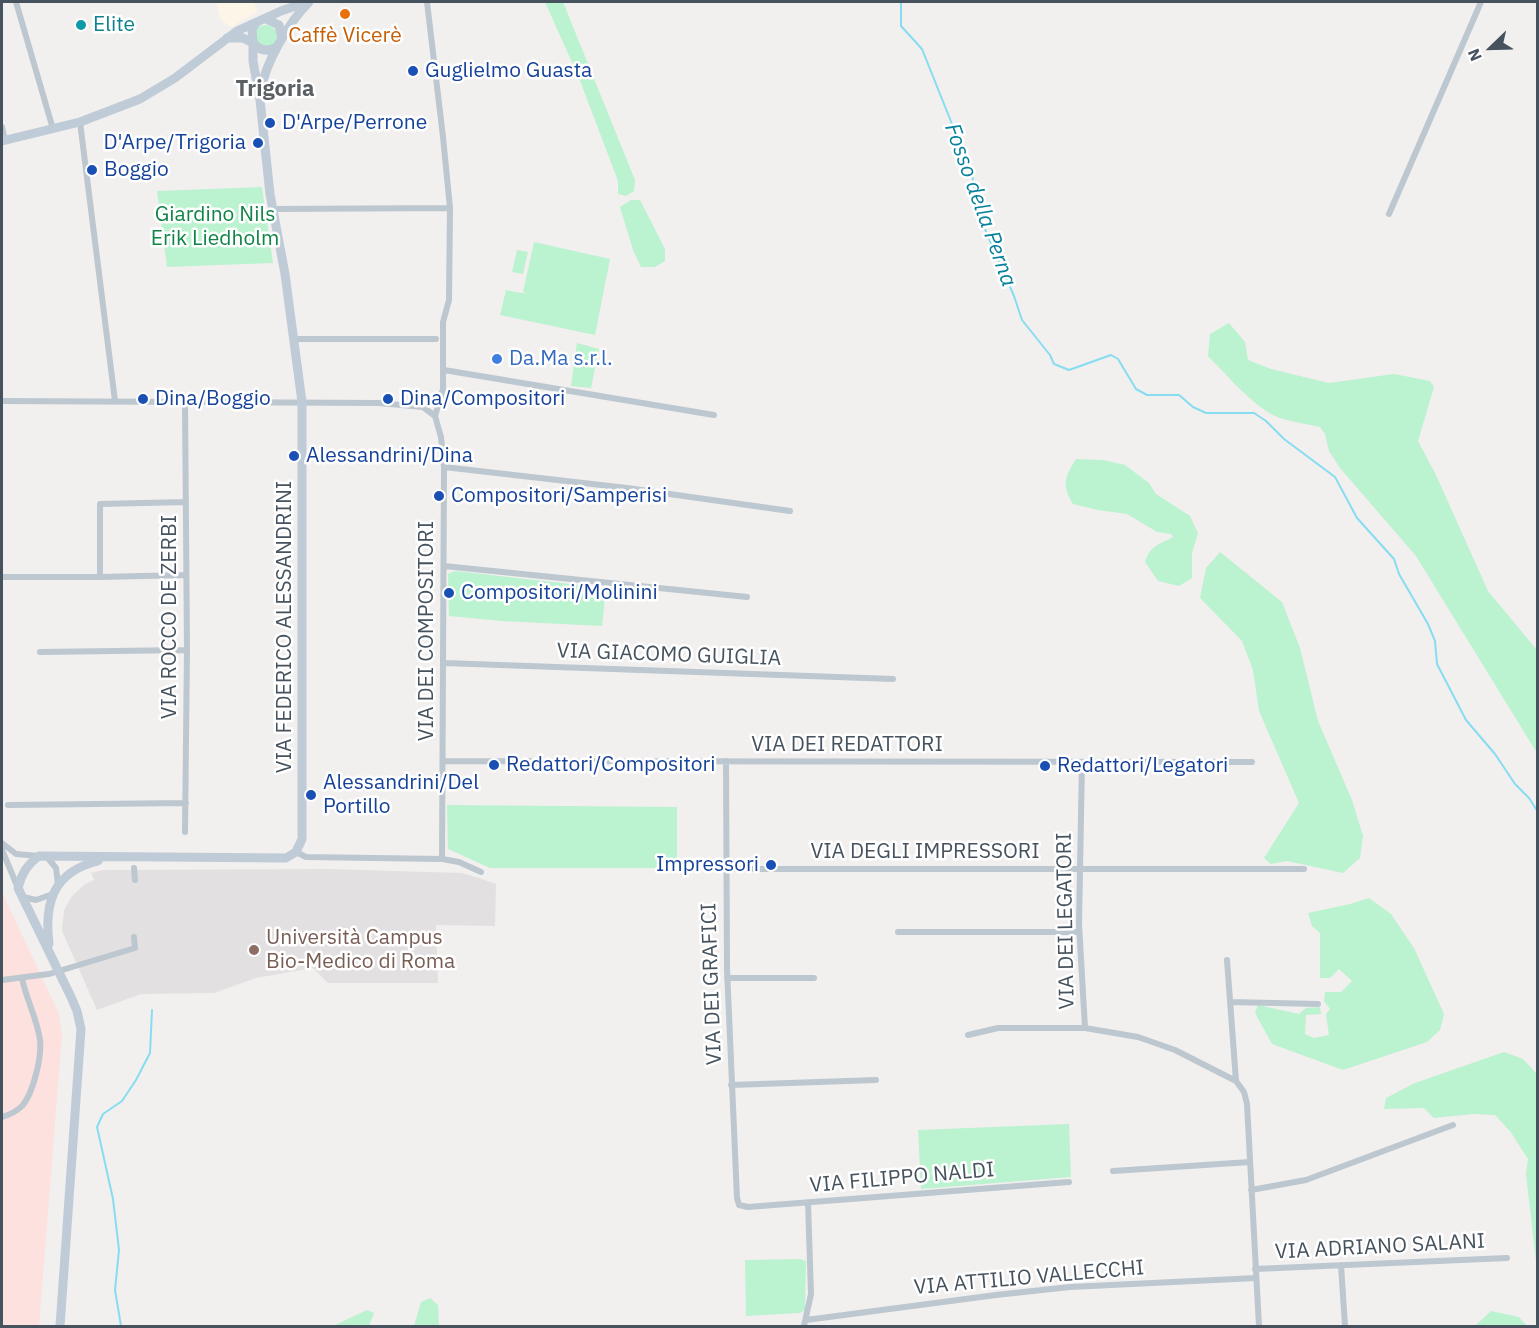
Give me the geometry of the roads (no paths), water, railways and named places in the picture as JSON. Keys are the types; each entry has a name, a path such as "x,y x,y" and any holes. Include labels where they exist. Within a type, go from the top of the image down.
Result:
{"street":[{"path":"16,2 53,129"},
{"path":"2,128 3,141 80,122 128,104 175,78 237,31 308,2"},
{"path":"260,100 263,80 280,43 294,18 308,2"},
{"name":"VIA DEI COMPOSITORI","path":"427,2 450,208 449,300 443,325 444,370 442,397 435,416 441,437 444,466 442,859"},
{"path":"1389,214 1481,2"},
{"path":"253,43 252,29 262,20"},
{"path":"262,20 279,25 280,43"},
{"path":"227,38 243,38 267,51 280,43"},
{"name":"VIA FEDERICO ALESSANDRINI","path":"253,43 253,61 260,100 272,209 282,256 302,402 303,821 302,839 296,852"},
{"path":"80,122 115,401"},
{"path":"272,209 450,208"},
{"path":"294,339 436,339"},
{"path":"444,370 714,415"},
{"path":"2,401 403,404 423,407 435,416"},
{"name":"VIA ROCCO DE ZERBI","path":"185,402 188,650 185,832"},
{"path":"444,466 627,488 790,512"},
{"path":"100,578 100,504 186,502"},
{"path":"444,566 747,597"},
{"path":"3,577 100,578 186,575"},
{"path":"40,652 188,650"},
{"name":"VIA GIACOMO GUIGLIA","path":"444,663 893,679"},
{"name":"VIA DEI REDATTORI","path":"443,761 1252,762"},
{"name":"VIA DEI GRAFICI","path":"726,761 727,978 737,1198 740,1205"},
{"name":"VIA DEI LEGATORI","path":"1082,762 1079,932 1085,1028 1127,1035 1156,1043 1236,1081"},
{"path":"8,805 186,803"},
{"path":"2,843 16,854 43,857 286,858 296,852 306,858 442,859 459,862 481,872"},
{"path":"2,850 77,1011 81,1040 60,1326"},
{"path":"43,857 56,868 58,884"},
{"path":"20,892 25,869 43,857"},
{"path":"50,953 47,915 58,884 86,864 111,858"},
{"path":"134,868 135,880"},
{"name":"VIA DEGLI IMPRESSORI","path":"726,869 1304,869"},
{"path":"20,892 36,900 53,894"},
{"path":"898,932 1079,932"},
{"path":"2,980 49,974 135,948 135,936"},
{"path":"1227,960 1236,1081 1243,1089 1247,1101 1258,1326"},
{"path":"2,1117 10,1115 23,1105 28,1097 39,1061 40,1042 22,978"},
{"path":"727,978 814,978"},
{"path":"1230,1002 1318,1004"},
{"path":"968,1035 998,1028 1085,1028"},
{"path":"731,1085 876,1080"},
{"path":"1251,1190 1306,1180 1453,1125"},
{"path":"1113,1171 1250,1162"},
{"name":"VIA FILIPPO NALDI","path":"740,1205 745,1207 808,1203 1069,1182"},
{"path":"805,1323 811,1294 808,1203"},
{"name":"VIA ADRIANO SALANI","path":"1256,1269 1507,1258"},
{"path":"1341,1265 1345,1326"},
{"name":"VIA ATTILIO VALLECCHI","path":"805,1323 996,1294 1070,1287 1256,1278"}],"waterway":[{"name":"Fosso della Perna","path":"901,2 901,26 922,49 972,174 977,211 1022,320 1050,355 1054,364 1069,370 1111,355 1118,359 1136,389 1147,395 1179,395 1193,407 1206,413 1254,413 1266,421 1284,439 1335,477 1357,518 1394,559 1399,574 1428,624 1435,641 1437,664 1466,720 1495,754 1515,784 1529,798 1538,812"},
{"path":"121,1326 115,1290 119,1250 113,1199 97,1127 103,1114 122,1101 150,1053 152,1010"}],"place":[{"name":"Caffè Vicerè","path":"345,14"},
{"name":"Elite","path":"81,25"},
{"name":"Guglielmo Guasta","path":"413,71"},
{"name":"D'Arpe/Perrone","path":"270,123"},
{"name":"D'Arpe/Trigoria","path":"258,143"},
{"name":"Boggio","path":"92,170"},
{"name":"Da.Ma s.r.l.","path":"497,359"},
{"name":"Dina/Boggio","path":"143,399"},
{"name":"Dina/Compositori","path":"388,399"},
{"name":"Alessandrini/Dina","path":"294,456"},
{"name":"Compositori/Samperisi","path":"439,496"},
{"name":"Compositori/Molinini","path":"449,593"},
{"name":"Redattori/Compositori","path":"494,765"},
{"name":"Redattori/Legatori","path":"1045,766"},
{"name":"Alessandrini/Del Portillo","path":"311,795"},
{"name":"Impressori","path":"771,865"},
{"name":"Università Campus Bio-Medico di Roma","path":"254,950"}],"district":[{"name":"Trigoria","path":"275,90"}],"park label":[{"name":"Giardino Nils Erik Liedholm","path":"215,227"}]}
